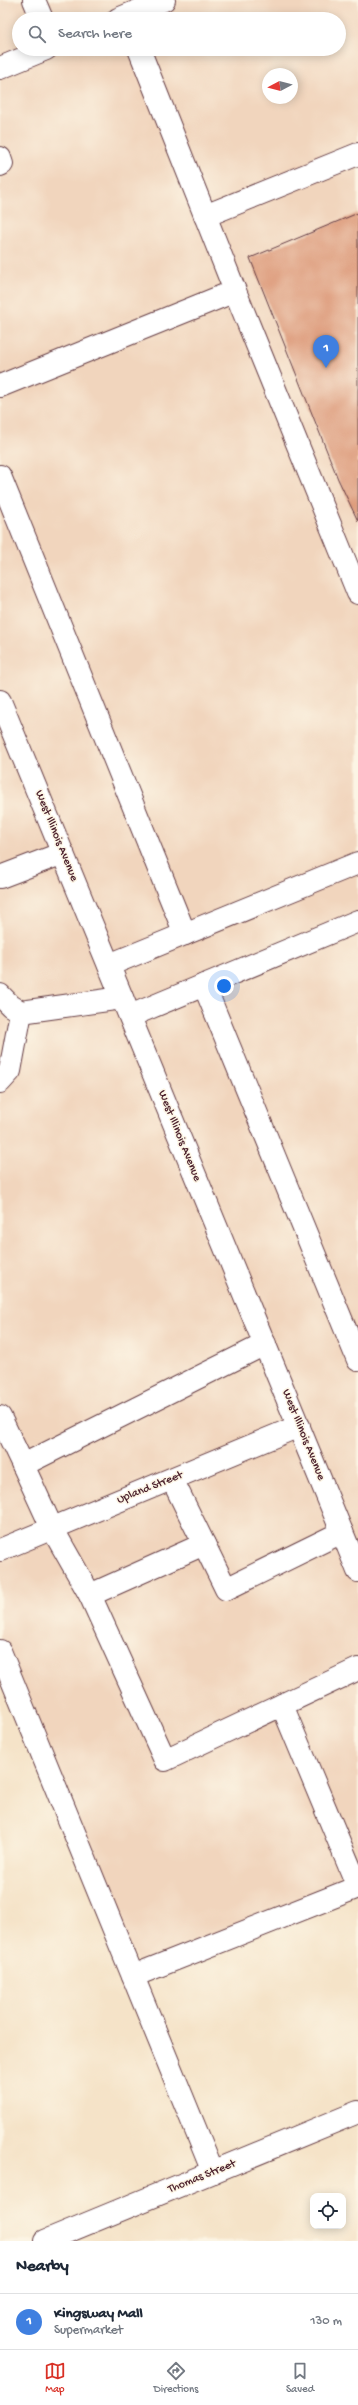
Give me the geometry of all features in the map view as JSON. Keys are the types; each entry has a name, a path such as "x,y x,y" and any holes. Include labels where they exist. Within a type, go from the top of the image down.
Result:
{"main road":[{"path":"34,0 39,12"},
{"path":"132,12 164,0"},
{"path":"0,68 29,56"},
{"path":"141,56 358,593"},
{"path":"205,216 358,154"},
{"path":"0,158 2,164 0,165"},
{"path":"0,386 235,291"},
{"path":"0,476 186,934"},
{"name":"West Illinois Avenue","path":"0,701 358,1571"},
{"path":"0,877 63,853"},
{"path":"109,965 358,863"},
{"path":"0,995 11,1006 21,1012 126,1007 204,985 358,921"},
{"path":"204,985 357,1356"},
{"path":"5,1076 21,1012"},
{"path":"23,1465 265,1344"},
{"path":"0,1417 52,1528 90,1595 165,1760 358,1669"},
{"name":"Upland Street","path":"0,1550 299,1426"},
{"path":"172,1479 226,1589 342,1532"},
{"path":"90,1595 204,1544"},
{"path":"0,1651 213,2172"},
{"path":"132,1976 358,1887 282,1705"},
{"name":"Thomas Street","path":"45,2241 77,2235 213,2172 358,2112"}],"shaded area":[{"path":"0,0 358,0 358,1883 142,1973 0,1647"}],"building":[{"path":"358,213 358,521 338,479 250,258"}],"place":[{"name":"Kingsway Mall","path":"326,368"}]}
